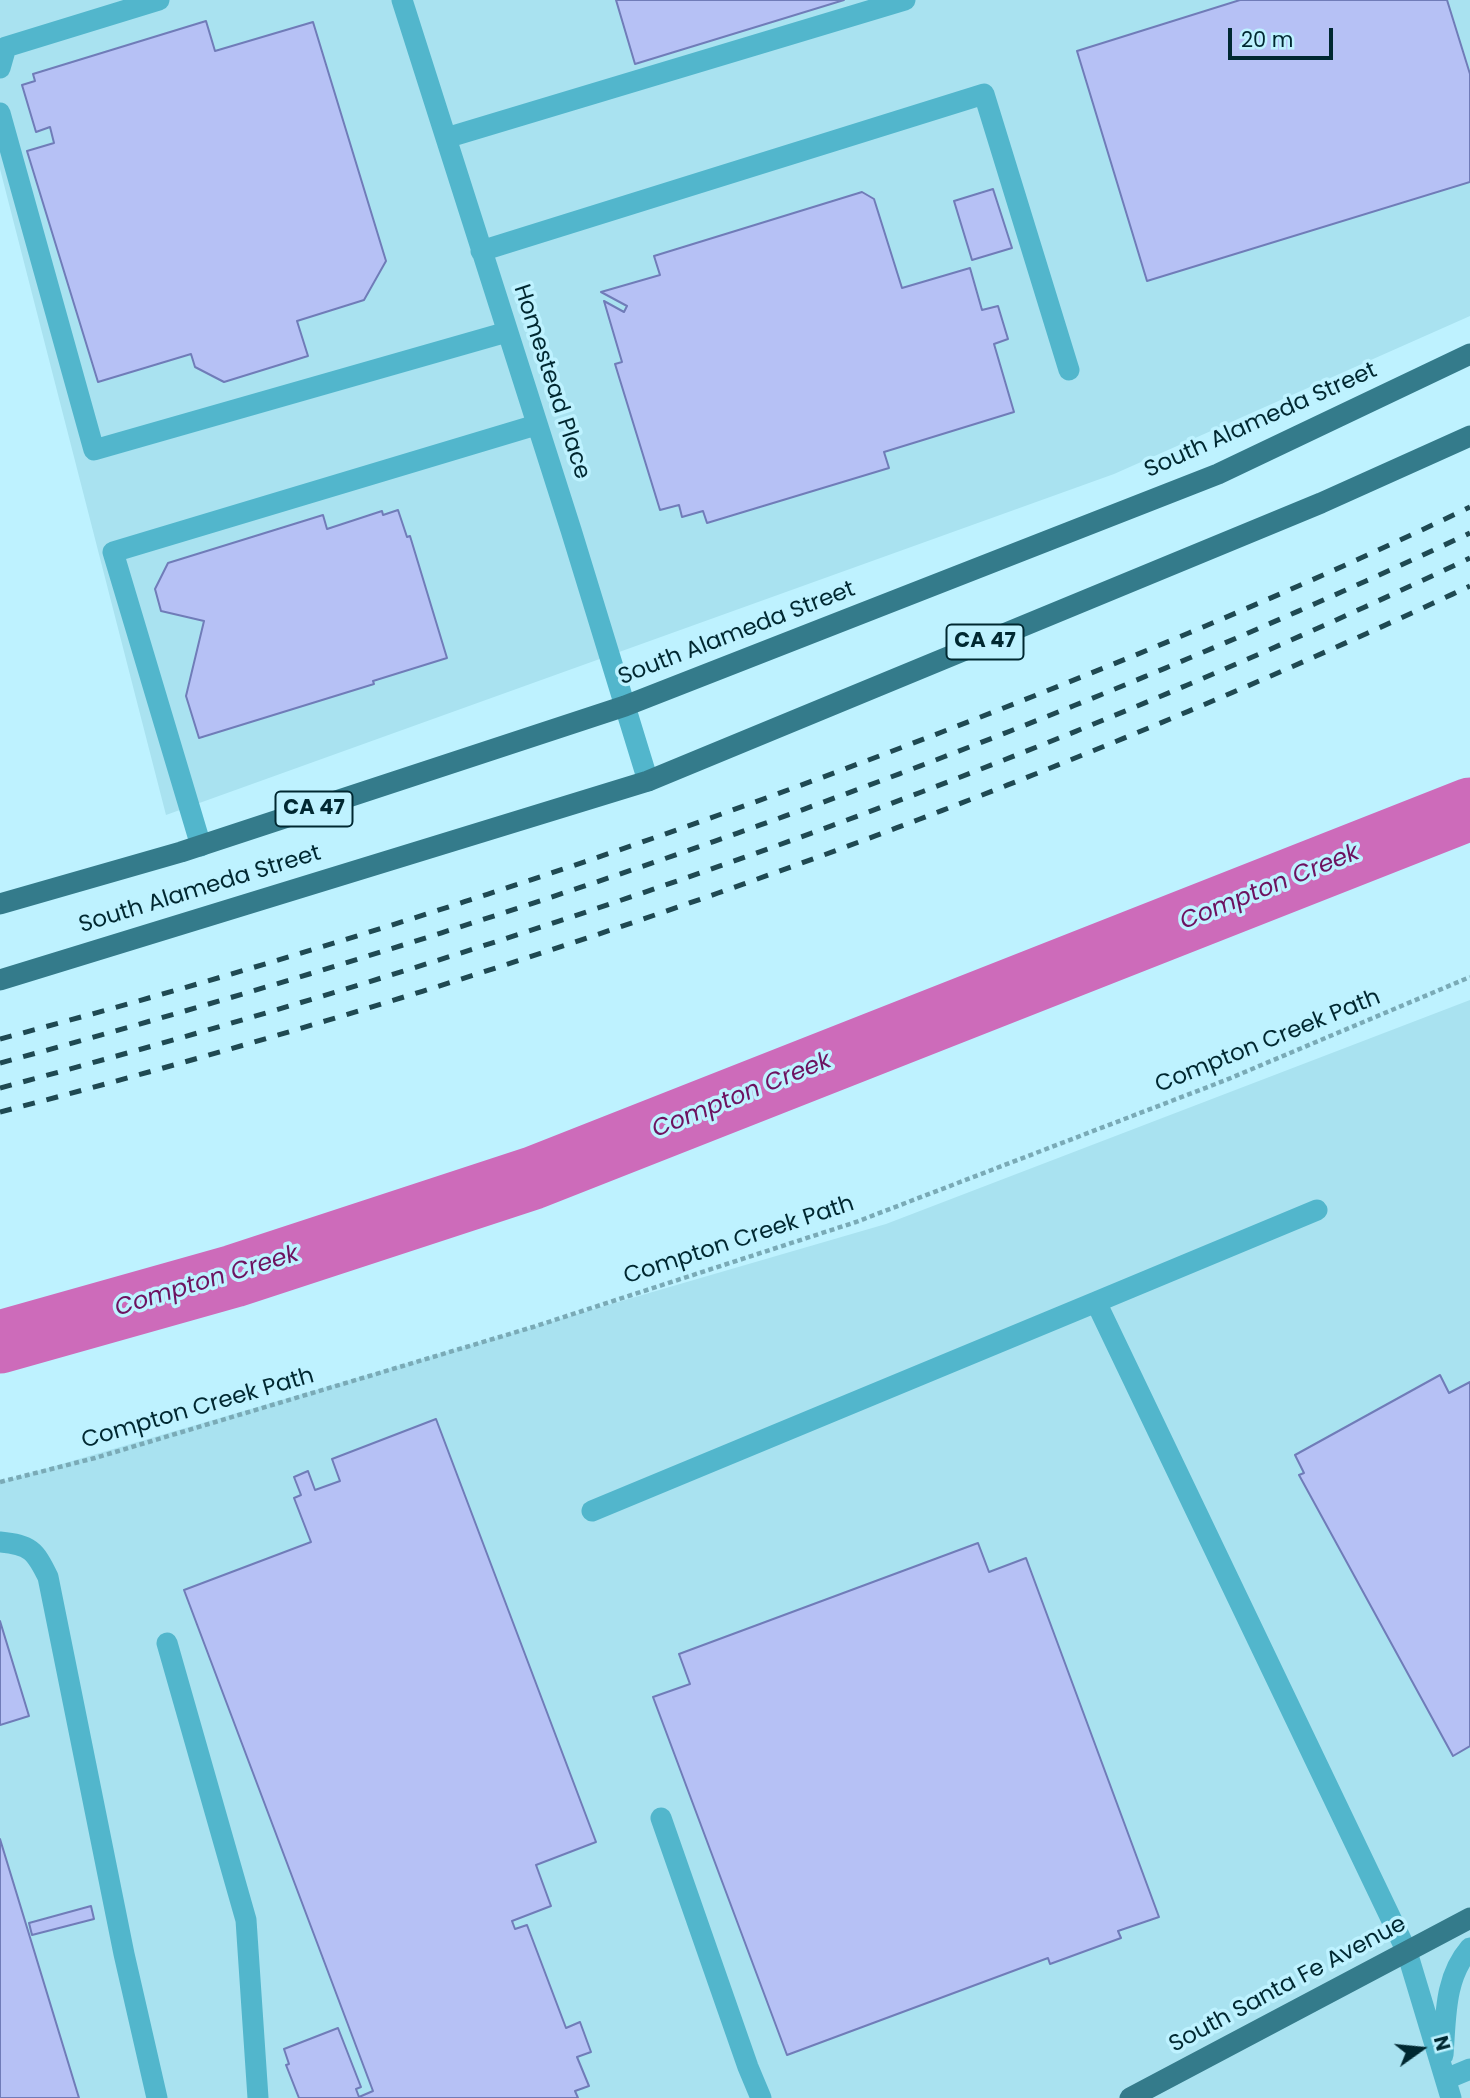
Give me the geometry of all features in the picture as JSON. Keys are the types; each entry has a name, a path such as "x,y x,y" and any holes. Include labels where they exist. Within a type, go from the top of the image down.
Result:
{"main road":[{"name":"South Alameda Street","path":"0,904 201,846 625,706 1218,474 1470,354"},
{"name":"South Alameda Street","path":"0,980 648,781 1321,503 1470,436"},
{"name":"South Santa Fe Avenue","path":"1130,2098 1470,1918"}],"street":[{"path":"0,68 6,47 159,0"},
{"name":"Homestead Place","path":"402,0 648,781"},
{"path":"446,138 905,0"},
{"path":"481,251 984,94 1069,370"},
{"path":"0,113 94,450 507,332"},
{"path":"201,846 113,552 537,425"},
{"path":"592,1511 1317,1210"},
{"path":"1096,1302 1407,1952 1447,2082"},
{"path":"0,1542 19,1544 38,1555 48,1577 124,1954 157,2098"},
{"path":"167,1643 246,1920 258,2098"},
{"path":"661,1818 761,2098"},
{"path":"1447,2082 1450,1984 1454,1972 1470,1948"},
{"path":"1447,2082 1470,2069"}],"path":[{"name":"Compton Creek Path","path":"0,1482 95,1458 520,1331 856,1222 1226,1080 1470,977"}],"shaded area":[{"path":"0,0 1470,0 1470,316 1114,474 166,815 0,169"},
{"path":"1470,1000 1470,2098 0,2098 0,1482 886,1224"}],"building":[{"path":"616,0 844,0 635,64"},
{"path":"1240,0 1447,0 1470,74 1470,182 1147,281 1077,51"},
{"path":"206,21 215,51 313,22 386,261 364,300 297,321 308,356 224,382 195,367 191,354 98,382 27,151 54,143 50,127 36,132 22,85 35,81 33,74"},
{"path":"993,189 1012,248 972,260 954,201"},
{"path":"862,192 874,199 902,288 970,268 982,310 998,306 1008,339 994,344 1014,412 884,452 889,468 707,523 703,511 682,517 679,505 660,510 615,364 622,362 604,301 624,312 627,306 601,292 660,275 654,256"},
{"path":"398,510 407,537 410,536 447,658 373,681 374,684 199,738 186,696 204,621 161,611 155,589 168,563 323,515 327,529 382,511 383,515"},
{"path":"1440,1375 1449,1393 1470,1382 1470,1746 1453,1756 1299,1475 1304,1473 1295,1455"},
{"path":"436,1419 596,1842 536,1865 551,1906 512,1921 515,1929 527,1925 566,2028 580,2022 591,2052 577,2057 589,2086 575,2091 578,2098 299,2098 286,2065 289,2064 284,2049 338,2028 361,2087 356,2089 359,2097 373,2091 184,1590 311,1542 294,1498 301,1495 294,1477 308,1471 315,1490 340,1481 332,1459"},
{"path":"978,1543 989,1572 1026,1558 1159,1917 1118,1931 1121,1938 1050,1964 1048,1958 787,2055 653,1697 690,1684 679,1654"},
{"path":"0,1621 29,1716 0,1725"},
{"path":"0,1839 79,2098 0,2098"},
{"path":"91,1906 94,1919 32,1935 29,1923"}],"waterway":[{"name":"Compton Creek","path":"0,1342 234,1276 533,1178 1470,809"}],"railway":[{"path":"0,1039 357,936 710,818 942,732 1142,652 1340,567 1470,507"},
{"path":"0,1063 376,954 747,830 1112,690 1292,614 1470,533"},
{"path":"0,1088 376,980 747,856 931,789 1112,716 1292,640 1470,558"},
{"path":"0,1112 189,1061 376,1006 747,883 1112,743 1292,667 1470,586"}]}
